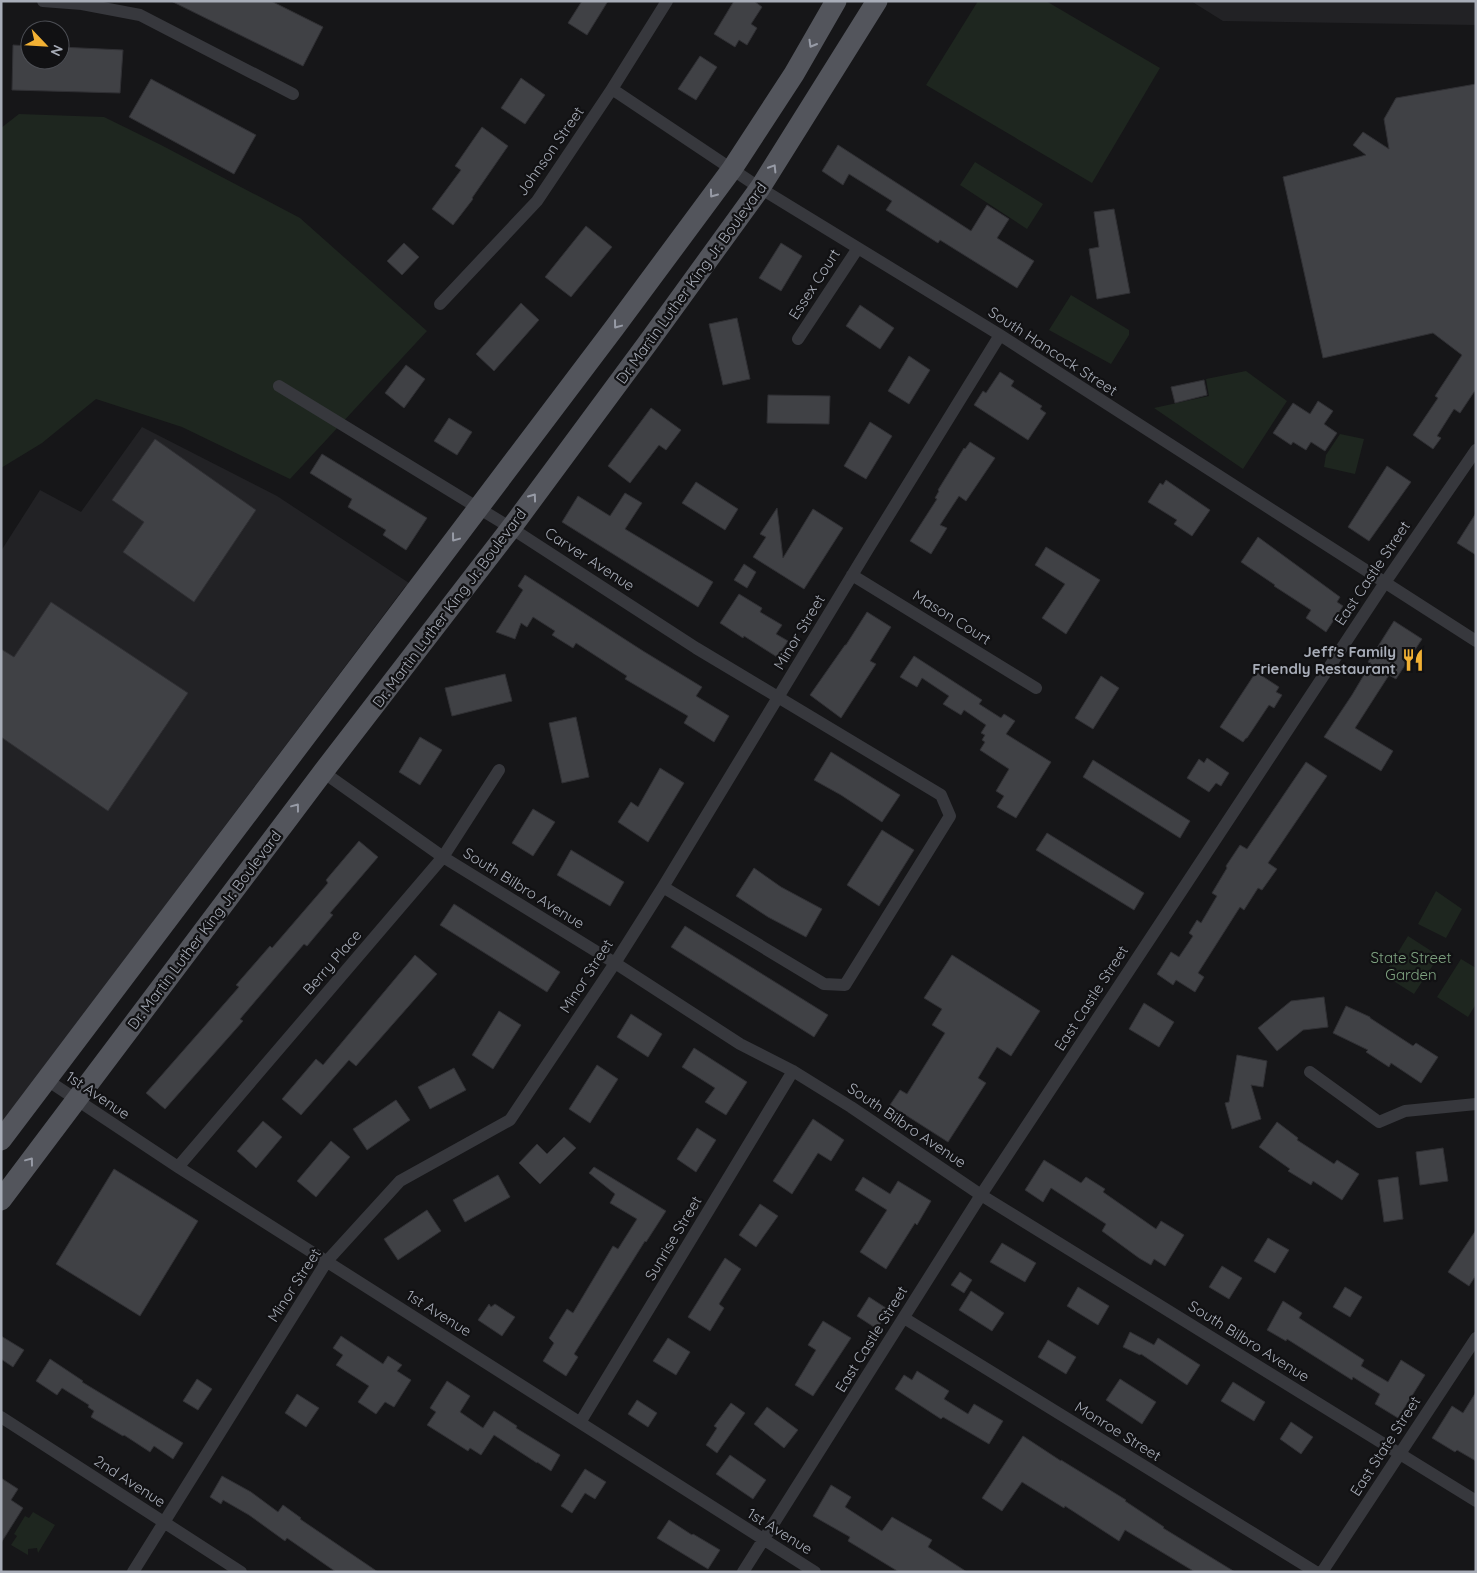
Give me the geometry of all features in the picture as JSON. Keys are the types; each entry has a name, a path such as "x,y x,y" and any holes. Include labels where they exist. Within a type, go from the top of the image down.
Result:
{"main road":[{"path":"1,1140 615,327 732,169 794,74 836,1"},
{"name":"Dr. Martin Luther King Jr. Boulevard","path":"1,1200 323,772 511,528 760,188 877,1"}],"street":[{"path":"43,1 82,4 140,15 293,94"},
{"name":"Johnson Street","path":"440,304 537,201 612,89 667,1"},
{"name":"South Hancock Street","path":"612,89 760,188 1000,335 1384,584 1476,641"},
{"name":"Essex Court","path":"798,339 858,248"},
{"name":"Minor Street","path":"133,1572 326,1261 400,1181 510,1120 615,963 663,887 1000,335"},
{"name":"Carver Avenue","path":"280,386 511,528 696,648 941,795 950,816 845,985 824,984 663,887"},
{"name":"East Castle Street","path":"743,1572 980,1194 1384,584 1476,450"},
{"name":"Mason Court","path":"852,575 1036,688"},
{"name":"Berry Place","path":"178,1167 443,856 499,770"},
{"name":"South Bilbro Avenue","path":"323,772 443,856 615,963 740,1044 793,1071 851,1107 980,1194 1476,1501"},
{"name":"Sunrise Street","path":"581,1421 793,1071"},
{"path":"1310,1072 1379,1122 1405,1111 1476,1104"},
{"name":"1st Avenue","path":"47,1080 178,1167 581,1421 815,1572"},
{"name":"Monroe Street","path":"904,1318 1316,1572"},
{"name":"East State Street","path":"1322,1572 1476,1338"},
{"name":"2nd Avenue","path":"1,1417 241,1572"}],"shaded area":[{"path":"1191,1 1476,1 1476,25 1223,21"},
{"path":"142,427 277,496 409,583 1,1124 1,551 40,490 81,512"}],"green space":[{"path":"978,1 1046,1 1160,68 1092,183 926,85"},
{"path":"19,114 104,117 300,218 427,331 290,479 182,427 96,399 42,443 1,468 1,128"},
{"path":"975,162 1043,204 1027,229 960,185"},
{"path":"1071,295 1129,330 1129,335 1111,364 1049,330"},
{"path":"1246,371 1287,401 1243,469 1154,408 1209,396 1206,379"},
{"path":"1340,434 1364,439 1355,474 1324,467 1326,455"},
{"path":"1436,891 1462,909 1446,938 1418,924"},
{"name":"State Street Garden","path":"1408,936 1439,956 1414,994 1384,975"},
{"name":"State Street Garden","path":"1461,959 1476,968 1476,1004 1468,1017 1437,997"},
{"path":"33,1512 55,1525 38,1553 37,1548 28,1549 28,1555 11,1545 17,1536 14,1534 25,1516 29,1518"}],"building":[{"path":"171,1 271,1 323,27 303,66"},
{"path":"582,1 608,1 587,35 568,23"},
{"path":"734,1 754,1 762,7 751,24 757,28 747,45 739,40 735,47 714,34"},
{"path":"13,45 20,45 20,70 70,70 70,47 123,50 120,93 12,90"},
{"path":"700,56 717,67 696,100 678,89"},
{"path":"521,78 545,95 525,124 501,108"},
{"path":"151,79 256,135 234,174 129,117"},
{"path":"1476,84 1476,389 1460,413 1454,409 1437,436 1441,438 1433,449 1413,435 1438,398 1435,396 1462,355 1433,333 1323,358 1283,177 1366,155 1353,145 1363,132 1389,149 1384,119 1396,98"},
{"path":"482,127 508,146 473,199 453,225 432,209 461,170 455,166"},
{"path":"838,145 971,231 987,205 1009,219 997,238 1034,261 1017,288 940,240 938,243 886,210 892,201 849,174 843,185 822,171"},
{"path":"1114,209 1130,293 1097,299 1089,249 1099,247 1094,212"},
{"path":"586,226 612,247 571,297 545,277"},
{"path":"404,243 419,257 402,275 387,261"},
{"path":"781,243 802,256 781,291 759,278"},
{"path":"521,303 539,320 494,371 476,354"},
{"path":"860,305 894,328 880,349 846,326"},
{"path":"737,318 750,379 723,385 709,324"},
{"path":"909,356 930,370 909,404 888,391"},
{"path":"406,365 425,379 404,408 385,393"},
{"path":"1000,372 1014,381 1011,386 1042,406 1040,409 1046,413 1028,440 974,405 983,391 986,393"},
{"path":"1204,380 1207,395 1175,403 1171,387"},
{"path":"768,395 830,396 829,424 767,423"},
{"path":"1318,401 1333,411 1324,424 1337,433 1325,451 1311,442 1306,450 1293,442 1291,445 1273,433 1293,403 1310,414"},
{"path":"651,408 681,430 666,450 659,445 630,483 608,466"},
{"path":"449,418 472,432 457,455 434,441"},
{"path":"870,422 892,436 866,479 844,466"},
{"path":"155,439 256,510 194,602 123,552 144,522 112,500"},
{"path":"970,442 995,458 966,501 959,496 940,525 947,528 931,554 910,541 937,499 935,498 938,490 964,448"},
{"path":"322,454 427,518 406,550 383,535 386,530 348,507 352,499 310,473"},
{"path":"1387,466 1411,482 1369,541 1348,527"},
{"path":"1166,480 1210,510 1192,536 1174,524 1177,520 1148,502 1160,483 1163,485"},
{"path":"696,482 738,509 725,530 682,503"},
{"path":"625,493 642,503 625,529 713,582 698,607 562,522 578,496 610,516"},
{"path":"777,508 783,558 813,509 843,528 804,589 753,557 766,537 760,534"},
{"path":"1476,513 1476,555 1457,543"},
{"path":"1258,537 1340,597 1337,602 1343,606 1326,632 1306,618 1311,610 1241,562"},
{"path":"1046,547 1100,580 1066,634 1042,618 1065,584 1035,565"},
{"path":"744,564 756,572 747,588 734,580"},
{"path":"525,575 702,687 696,696 729,716 714,742 684,723 688,716 625,679 627,676 576,643 573,648 552,635 555,631 533,617 527,627 521,623 515,639 496,632 523,590 518,586"},
{"path":"739,594 762,608 760,612 782,625 776,634 788,641 777,657 720,623"},
{"path":"51,602 188,693 108,811 1,737 1,649 14,657"},
{"path":"867,612 891,627 870,661 876,664 841,718 810,695"},
{"path":"1394,621 1422,639 1396,679 1389,675 1355,728 1393,751 1381,771 1324,737 1352,695 1371,663 1368,662"},
{"path":"914,656 982,700 979,704 1001,718 1004,714 1015,721 1006,734 1051,762 1016,818 997,807 1004,796 996,791 1009,769 980,750 985,742 982,740 985,735 981,733 986,725 964,710 961,715 943,704 949,696 922,678 917,687 900,677"},
{"path":"1256,672 1279,687 1276,692 1282,695 1274,708 1269,705 1243,742 1220,727"},
{"path":"505,674 512,701 452,716 445,688"},
{"path":"1101,676 1119,688 1093,729 1075,718"},
{"path":"576,717 589,777 562,783 549,723"},
{"path":"420,737 442,750 420,785 399,772"},
{"path":"831,752 900,795 882,822 814,780"},
{"path":"1207,758 1229,773 1221,786 1216,783 1209,792 1187,778 1199,759 1204,763"},
{"path":"1093,760 1190,821 1180,838 1083,777"},
{"path":"1306,762 1327,776 1268,863 1277,869 1262,890 1258,888 1244,910 1240,907 1198,973 1204,977 1195,992 1176,980 1173,985 1157,974 1171,952 1179,957 1193,936 1189,933 1197,920 1201,923 1217,896 1212,893 1227,868 1226,866 1240,845 1247,849"},
{"path":"660,768 684,783 648,842 618,822 631,802 638,807"},
{"path":"533,809 555,822 533,856 512,843"},
{"path":"882,830 914,850 879,906 847,885"},
{"path":"1047,833 1144,893 1134,910 1036,850"},
{"path":"359,841 378,857 330,913 333,915 307,946 304,944 240,1019 243,1021 165,1109 146,1093 239,987 236,985 270,946 272,948 328,883 326,880"},
{"path":"571,850 624,882 610,906 557,875"},
{"path":"754,868 781,887 822,909 806,937 768,917 736,896"},
{"path":"454,904 560,972 547,992 440,925"},
{"path":"685,926 828,1015 814,1037 671,947"},
{"path":"415,955 437,974 356,1066 349,1060 301,1115 282,1099 316,1059 323,1065"},
{"path":"952,955 1040,1011 1011,1056 997,1047 978,1078 986,1083 948,1142 890,1105 900,1090 907,1094 945,1033 932,1025 942,1009 924,998"},
{"path":"1324,997 1328,1027 1303,1030 1277,1051 1258,1028 1291,1001"},
{"path":"1144,1003 1174,1022 1159,1047 1129,1029"},
{"path":"1346,1006 1370,1017 1413,1046 1416,1043 1438,1057 1421,1083 1391,1063 1389,1067 1366,1052 1368,1050 1333,1033"},
{"path":"499,1011 521,1025 493,1069 472,1055"},
{"path":"631,1014 662,1034 648,1057 617,1037"},
{"path":"694,1048 747,1082 726,1115 705,1102 715,1088 682,1067"},
{"path":"1237,1055 1267,1061 1263,1087 1251,1085 1261,1119 1232,1129 1225,1103 1229,1102"},
{"path":"597,1065 618,1079 590,1123 569,1109"},
{"path":"454,1068 466,1090 430,1109 418,1087"},
{"path":"396,1100 410,1120 367,1150 353,1129"},
{"path":"813,1119 844,1140 831,1161 818,1153 792,1194 773,1181"},
{"path":"263,1121 282,1137 256,1168 237,1151"},
{"path":"1277,1122 1298,1138 1297,1140 1334,1164 1337,1160 1359,1174 1342,1200 1313,1181 1311,1185 1288,1171 1290,1169 1259,1147"},
{"path":"697,1128 716,1140 696,1172 677,1159"},
{"path":"564,1137 576,1148 540,1184 519,1163 537,1144 547,1154"},
{"path":"331,1141 350,1157 316,1197 297,1181"},
{"path":"1443,1148 1448,1181 1420,1185 1416,1152"},
{"path":"1044,1160 1081,1183 1086,1177 1105,1189 1103,1192 1156,1229 1161,1221 1184,1235 1165,1266 1154,1259 1151,1265 1139,1258 1102,1231 1106,1224 1051,1188 1043,1202 1025,1190"},
{"path":"594,1167 666,1211 574,1354 578,1357 566,1376 543,1361 554,1343 549,1338 567,1309 573,1313 613,1246 618,1249 637,1219 610,1203 615,1194 589,1173"},
{"path":"114,1169 198,1221 140,1316 56,1264"},
{"path":"498,1175 510,1197 465,1222 453,1200"},
{"path":"863,1177 890,1194 898,1181 931,1201 917,1225 915,1223 886,1269 860,1252 887,1210 855,1190"},
{"path":"1398,1177 1403,1219 1384,1222 1378,1180"},
{"path":"760,1204 778,1216 756,1247 739,1235"},
{"path":"427,1210 441,1231 398,1260 384,1239"},
{"path":"1476,1230 1476,1275 1469,1286 1448,1272"},
{"path":"1268,1238 1289,1250 1275,1273 1254,1261"},
{"path":"1002,1243 1036,1263 1025,1282 990,1262"},
{"path":"725,1258 741,1269 719,1304 724,1308 710,1331 688,1317"},
{"path":"1222,1266 1242,1278 1229,1299 1209,1287"},
{"path":"960,1272 972,1280 964,1293 951,1285"},
{"path":"1078,1287 1109,1306 1098,1325 1067,1306"},
{"path":"1345,1287 1362,1297 1350,1317 1333,1307"},
{"path":"971,1291 1004,1313 992,1331 959,1310"},
{"path":"869,1297 889,1310 877,1329 857,1316"},
{"path":"1283,1301 1302,1313 1299,1318 1364,1360 1361,1366 1388,1382 1401,1360 1425,1375 1398,1418 1375,1404 1380,1394 1353,1377 1352,1380 1287,1339 1286,1341 1267,1330"},
{"path":"489,1304 491,1307 495,1304 515,1317 502,1336 478,1320"},
{"path":"823,1321 851,1338 813,1396 795,1385 816,1350 808,1345"},
{"path":"1130,1332 1154,1345 1158,1338 1200,1365 1187,1385 1141,1354 1123,1347"},
{"path":"1,1336 24,1350 13,1367 1,1359"},
{"path":"341,1336 383,1364 388,1356 402,1365 397,1371 411,1380 394,1407 385,1402 376,1414 358,1402 369,1386 336,1365 343,1355 333,1348"},
{"path":"668,1338 690,1352 676,1375 653,1361"},
{"path":"1048,1340 1076,1357 1066,1374 1038,1357"},
{"path":"50,1359 82,1382 183,1443 173,1459 154,1446 150,1452 91,1417 94,1411 88,1407 89,1405 62,1388 57,1395 36,1381"},
{"path":"917,1371 949,1391 944,1399 968,1414 974,1404 1003,1421 989,1444 943,1417 941,1419 895,1389 904,1375 912,1380"},
{"path":"197,1379 212,1389 198,1410 183,1401"},
{"path":"1120,1379 1156,1402 1142,1424 1106,1400"},
{"path":"447,1381 470,1396 460,1412 483,1428 494,1411 517,1426 516,1428 560,1455 551,1471 494,1435 481,1455 470,1448 468,1451 427,1425 436,1412 430,1408"},
{"path":"1233,1382 1265,1402 1254,1421 1221,1401"},
{"path":"1476,1392 1476,1461 1457,1450 1455,1452 1432,1438 1452,1406 1463,1413"},
{"path":"297,1394 319,1408 306,1427 285,1413"},
{"path":"637,1400 657,1413 648,1427 628,1414"},
{"path":"731,1403 745,1413 717,1453 706,1445 717,1428 714,1426"},
{"path":"767,1407 798,1430 784,1448 754,1424"},
{"path":"1291,1422 1313,1437 1301,1454 1280,1439"},
{"path":"1023,1436 1126,1500 1163,1528 1235,1572 1195,1572 1125,1530 1119,1541 1065,1506 1064,1508 1022,1482 1002,1511 982,1498"},
{"path":"730,1455 766,1480 753,1499 716,1474"},
{"path":"585,1469 606,1482 595,1499 585,1493 572,1513 561,1506"},
{"path":"222,1476 251,1492 278,1512 283,1505 300,1519 378,1572 336,1572 287,1538 285,1541 249,1515 223,1500 221,1504 210,1497"},
{"path":"1,1478 18,1489 11,1500 23,1508 1,1543"},
{"path":"831,1485 851,1497 845,1507 882,1531 892,1517 932,1540 928,1547 967,1572 899,1572 848,1541 850,1537 813,1516"},
{"path":"669,1520 720,1550 708,1569 657,1538"}],"place":[{"name":"Jeff's Family Friendly Restaurant","path":"1413,660"}]}
